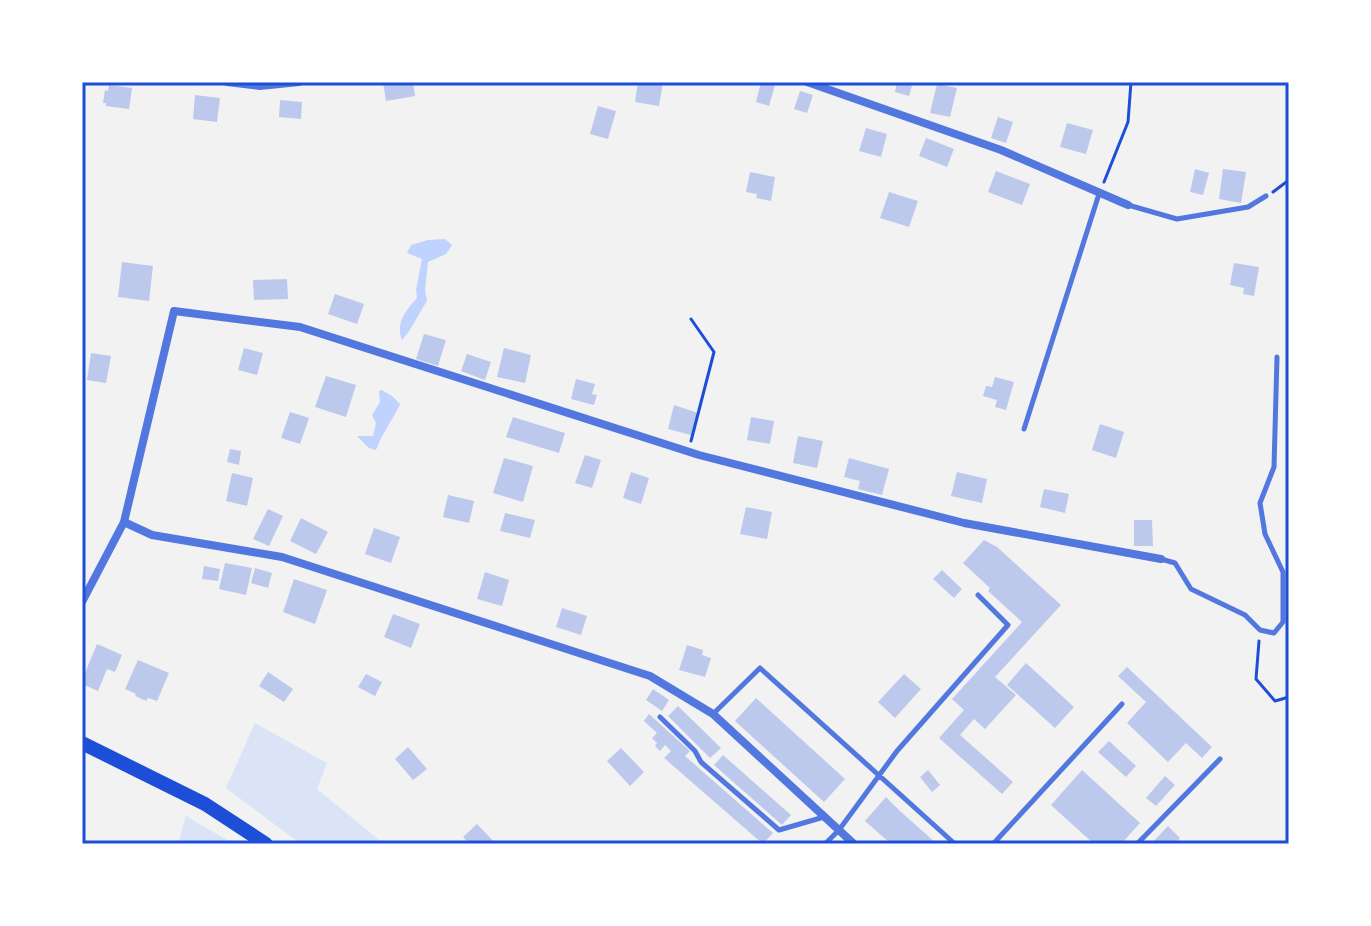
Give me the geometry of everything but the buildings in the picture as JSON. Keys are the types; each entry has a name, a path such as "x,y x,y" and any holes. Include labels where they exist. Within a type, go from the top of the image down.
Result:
{"main road":[{"path":"82,743 205,804 266,844"}],"street":[{"path":"227,82 260,86 297,82"},
{"path":"807,82 1001,150 1128,205"},
{"path":"82,602 124,522 174,311 300,327 689,452 964,523 1161,559"},
{"path":"124,522 152,535 282,557 650,676 713,714 854,844"}],"lane":[{"path":"1024,429 1099,193"},
{"path":"1128,205 1177,219 1248,207 1266,196"},
{"path":"1161,559 1175,563 1191,589 1245,615 1260,630 1274,633 1283,622 1283,572 1265,534 1260,503 1274,467 1277,357"},
{"path":"825,844 839,830 897,751 1008,625 978,595"},
{"path":"713,714 760,668 955,844"},
{"path":"993,844 1122,704"},
{"path":"660,717 695,751 701,762 779,830 825,817"},
{"path":"1137,844 1220,759"}],"path":[{"path":"1099,193 1128,122 1131,82"},
{"path":"1266,196 1289,180"},
{"path":"689,452 714,352 691,319"},
{"path":"1260,630 1256,679 1275,701 1289,697"}],"shaded area":[{"path":"255,723 327,763 317,789 384,844 301,844 226,788"},
{"path":"186,816 234,844 178,844"}],"water":[{"path":"445,239 452,245 446,254 428,262 427,301 402,340 401,322 417,298 422,259 407,253 411,245"},
{"path":"382,390 400,404 376,450 369,448 357,436 373,436 376,423 372,415 380,402 379,391"}]}
